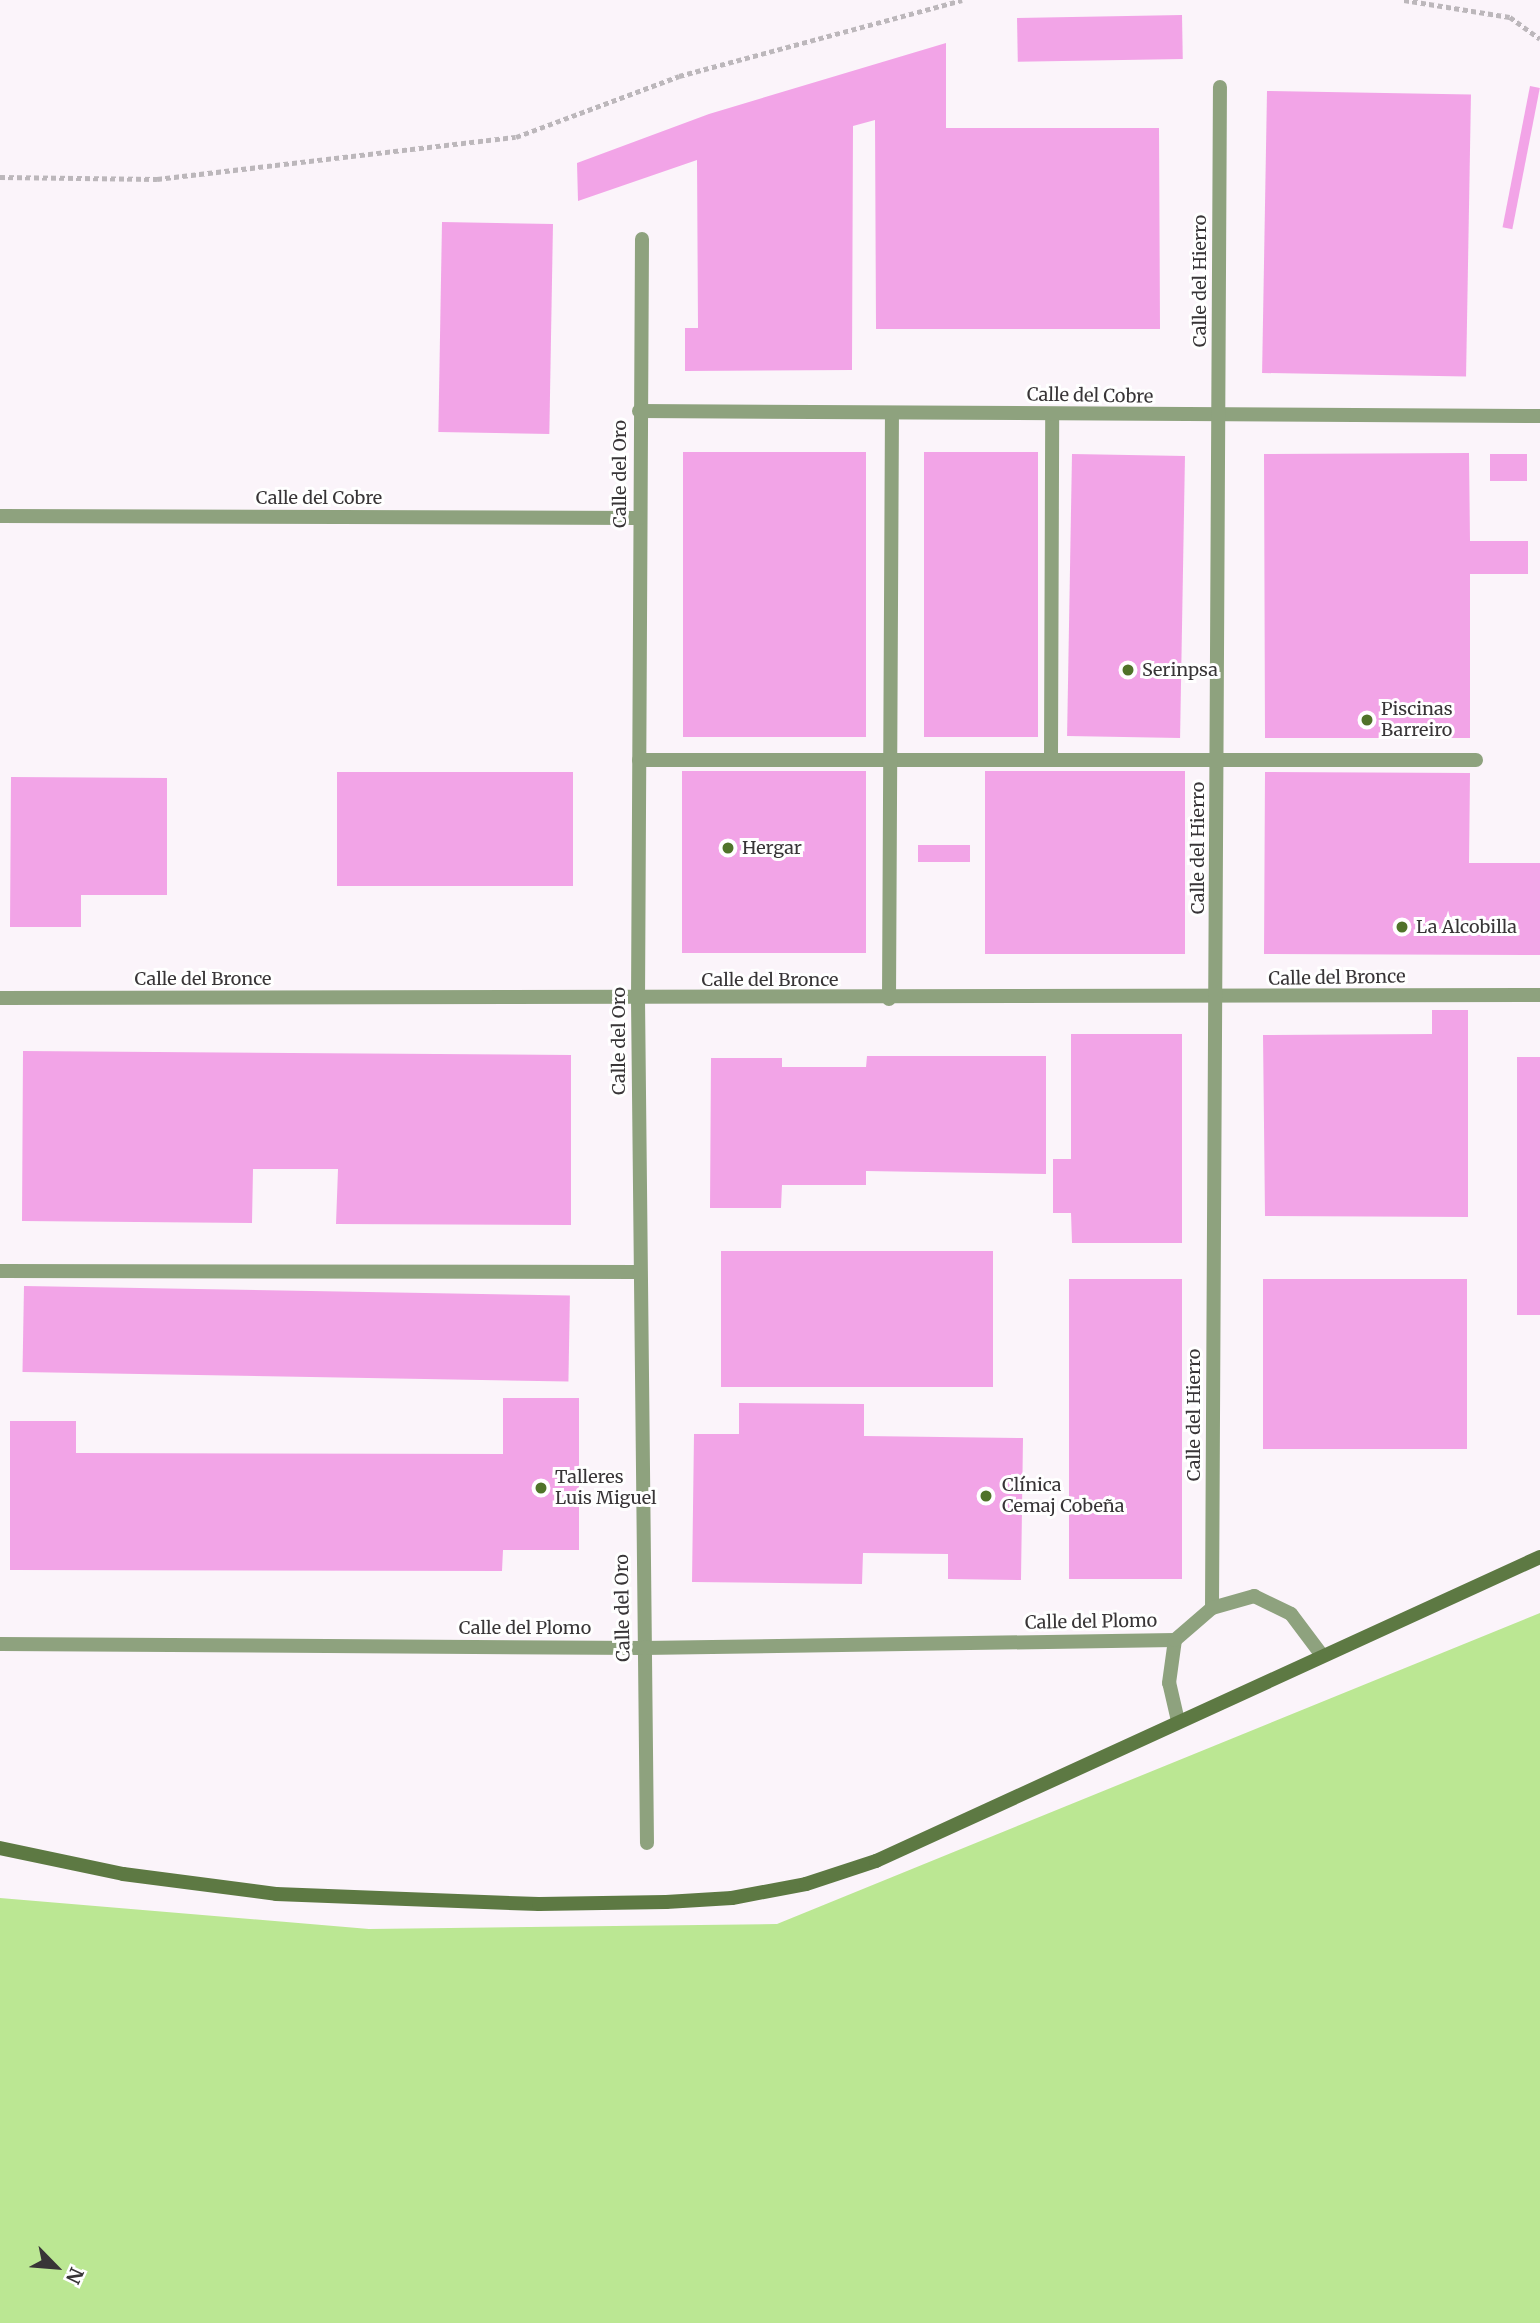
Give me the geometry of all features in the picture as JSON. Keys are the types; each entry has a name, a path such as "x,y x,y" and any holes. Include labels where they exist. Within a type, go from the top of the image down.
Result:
{"street":[{"name":"Calle del Hierro","path":"1212,1608 1220,87"},
{"name":"Calle del Oro","path":"642,239 638,999 647,1843"},
{"name":"Calle del Cobre","path":"639,411 1219,417 1540,416"},
{"path":"889,999 892,413"},
{"path":"1051,757 1052,415"},
{"name":"Calle del Cobre","path":"0,516 639,518"},
{"path":"639,760 1051,757 1476,760"},
{"name":"Calle del Bronce","path":"0,998 1216,999 1540,995"},
{"path":"0,1271 639,1272"},
{"path":"0,1848 123,1874 276,1894 539,1903 732,1898 806,1884 876,1861 1321,1654 1540,1557"},
{"path":"1178,1721 1169,1683 1175,1640 1212,1608 1254,1596 1292,1614 1321,1654"},
{"name":"Calle del Plomo","path":"0,1644 643,1648 1175,1640"}],"path":[{"path":"0,177 157,179 516,137 679,76 962,0"},
{"path":"1404,0 1510,17 1540,39"}],"green space":[{"path":"1540,1613 1540,2323 0,2323 0,1898 369,1929 777,1924"}],"building":[{"path":"1182,15 1183,59 1018,62 1017,18"},
{"path":"946,43 946,128 1159,128 1160,329 876,329 875,120 853,126 852,370 685,371 685,328 698,328 697,160 578,201 577,163 709,114"},
{"path":"1530,86 1540,88 1512,229 1503,227"},
{"path":"1267,91 1471,95 1466,377 1262,373"},
{"path":"442,222 553,224 549,434 438,432"},
{"path":"683,452 866,452 866,737 683,737"},
{"path":"924,452 1038,452 1038,737 924,737"},
{"path":"1469,453 1470,541 1528,541 1528,574 1470,574 1470,738 1265,738 1264,454"},
{"path":"1072,454 1185,456 1180,738 1067,736"},
{"path":"1490,454 1527,454 1527,481 1490,481"},
{"path":"682,771 866,771 866,953 682,953"},
{"path":"985,771 1185,771 1185,954 985,954"},
{"path":"337,772 573,772 573,886 337,886"},
{"path":"1265,772 1470,773 1469,863 1540,863 1540,955 1264,954"},
{"path":"11,777 167,778 167,895 81,895 81,927 10,927"},
{"path":"918,845 970,845 970,862 918,862"},
{"path":"1432,1010 1468,1010 1468,1217 1265,1216 1263,1035 1432,1034"},
{"path":"1071,1034 1182,1034 1182,1243 1072,1243 1071,1213 1053,1213 1053,1159 1071,1159"},
{"path":"23,1051 571,1055 571,1225 336,1224 338,1169 253,1169 252,1223 22,1221"},
{"path":"867,1056 1046,1056 1046,1174 866,1171 866,1185 782,1185 781,1208 710,1208 711,1058 782,1058 782,1067 866,1067"},
{"path":"1517,1057 1540,1057 1540,1315 1517,1315"},
{"path":"721,1251 993,1251 993,1387 721,1387"},
{"path":"1069,1279 1182,1279 1182,1579 1069,1579"},
{"path":"1263,1279 1467,1279 1467,1449 1263,1449"},
{"path":"24,1286 570,1296 568,1382 22,1372"},
{"path":"503,1398 579,1398 579,1550 503,1550 502,1571 10,1570 10,1421 76,1421 76,1453 503,1454"},
{"path":"739,1403 864,1404 864,1436 1023,1438 1021,1580 948,1579 948,1554 863,1553 862,1584 692,1582 694,1434 739,1434"}],"place":[{"name":"Serinpsa","path":"1128,670"},
{"name":"Piscinas Barreiro","path":"1367,720"},
{"name":"Hergar","path":"728,848"},
{"name":"La Alcobilla","path":"1402,927"},
{"name":"Talleres Luis Miguel","path":"541,1488"},
{"name":"Clínica Cemaj Cobeña","path":"986,1496"}]}
